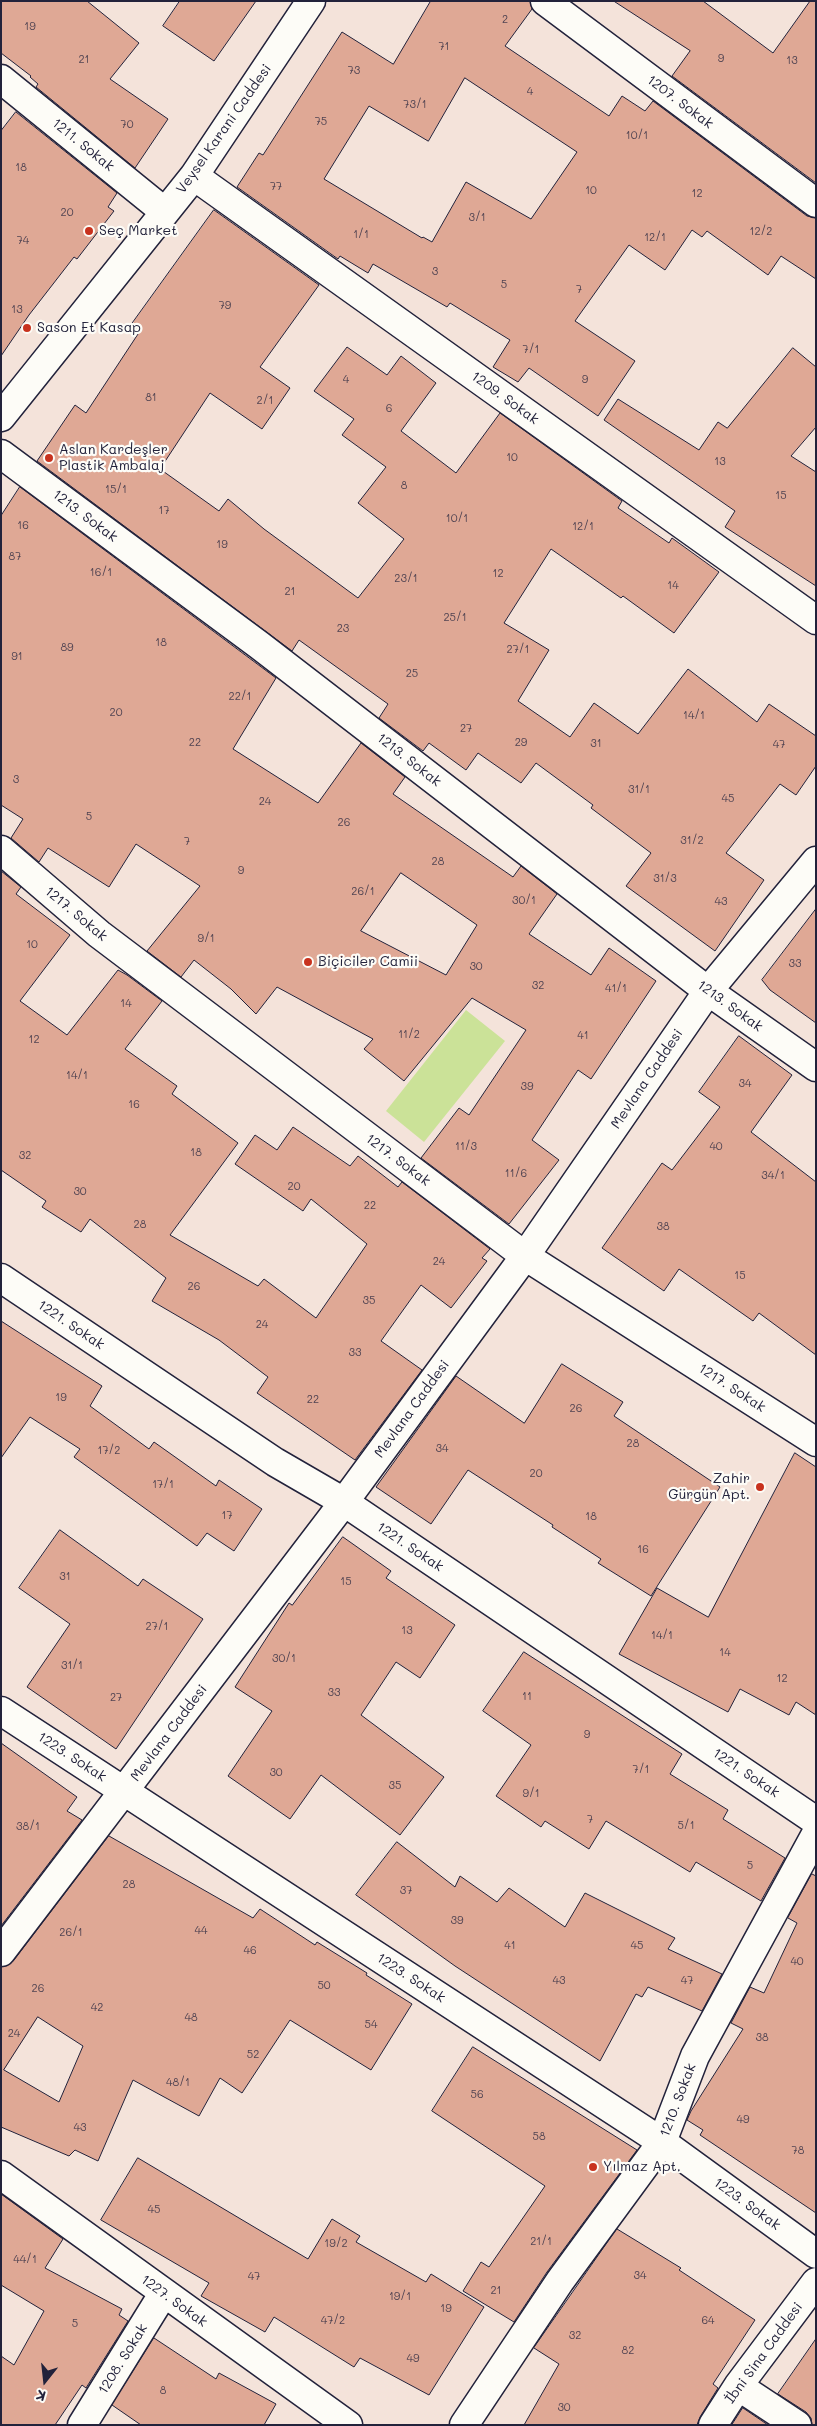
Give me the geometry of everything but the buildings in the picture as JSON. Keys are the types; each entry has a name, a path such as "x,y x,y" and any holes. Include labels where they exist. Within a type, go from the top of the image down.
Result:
{"street":[{"name":"Veysel Karani Caddesi","path":"1,417 194,176 311,1"},
{"name":"1207. Sokak","path":"545,1 816,203"},
{"name":"1211. Sokak","path":"1,79 165,212"},
{"name":"1209. Sokak","path":"194,176 816,620"},
{"name":"1213. Sokak","path":"1,454 259,645 708,991 816,1067"},
{"name":"1217. Sokak","path":"1,850 99,934 525,1256 816,1442"},
{"name":"Mevlana Caddesi","path":"1,1952 344,1502 525,1256 708,991 816,862"},
{"name":"1221. Sokak","path":"1,1278 275,1462 344,1502 816,1821"},
{"name":"1223. Sokak","path":"1,1711 662,2142 816,2254"},
{"name":"1210. Sokak","path":"464,2425 560,2281 662,2142 694,2056 816,1834"},
{"name":"1227. Sokak","path":"1,2175 348,2425"},
{"name":"İbni Sina Caddesi","path":"713,2425 738,2386 816,2282"},
{"name":"1208. Sokak","path":"82,2425 164,2294"},
{"path":"738,2386 797,2425"}],"green space":[{"path":"466,1010 505,1041 424,1142 386,1111"}],"place":[{"name":"Seç Market","path":"89,231"},
{"name":"Sason Et Kasap","path":"27,328"},
{"name":"Aslan Kardeşler Plastik Ambalaj","path":"49,458"},
{"name":"Biçiciler Camii","path":"308,962"},
{"name":"Zahir Gürgün Apt.","path":"760,1487"},
{"name":"Yılmaz Apt.","path":"593,2167"}]}
